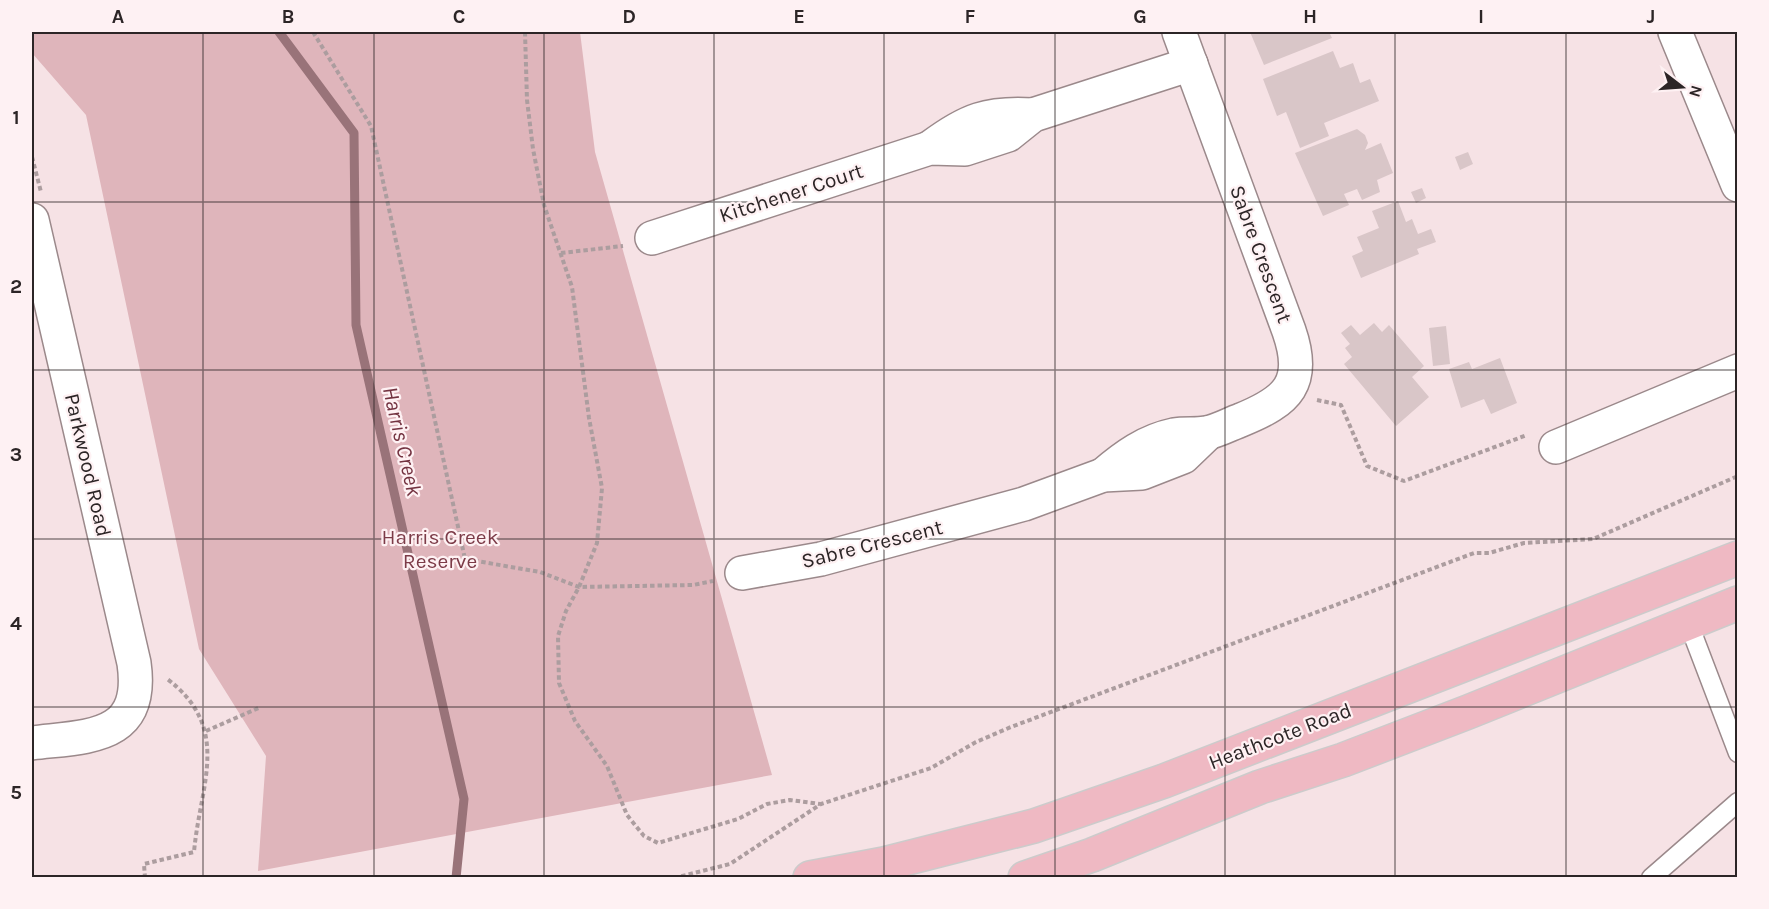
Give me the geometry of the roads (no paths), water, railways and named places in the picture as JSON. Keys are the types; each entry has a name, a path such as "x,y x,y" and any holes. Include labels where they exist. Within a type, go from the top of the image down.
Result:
{"main road":[{"name":"Heathcote Road","path":"810,878 884,864 1045,822 1164,781 1737,558"},
{"name":"Heathcote Road","path":"1025,878 1092,855 1260,787 1343,760 1458,716 1737,603"}],"street":[{"name":"Sabre Crescent","path":"742,573 821,559 1024,504 1103,475 1132,450 1175,435 1208,433 1261,412 1286,396 1297,368 1296,351 1179,32"},
{"path":"1675,32 1737,185"},
{"name":"Kitchener Court","path":"652,238 930,148 957,127 1001,113 1034,115 1191,64"},
{"name":"Parkwood Road","path":"32,220 135,670 136,685 130,711 122,721 103,733 32,743"},
{"path":"1545,440 1737,371"}],"lane":[{"path":"1688,622 1737,753"},
{"path":"1651,878 1737,802"}],"waterway":[{"name":"Harris Creek","path":"279,32 354,133 356,325 464,799 456,878"}],"park label":[{"name":"Harris Creek Reserve","path":"440,549"}]}
